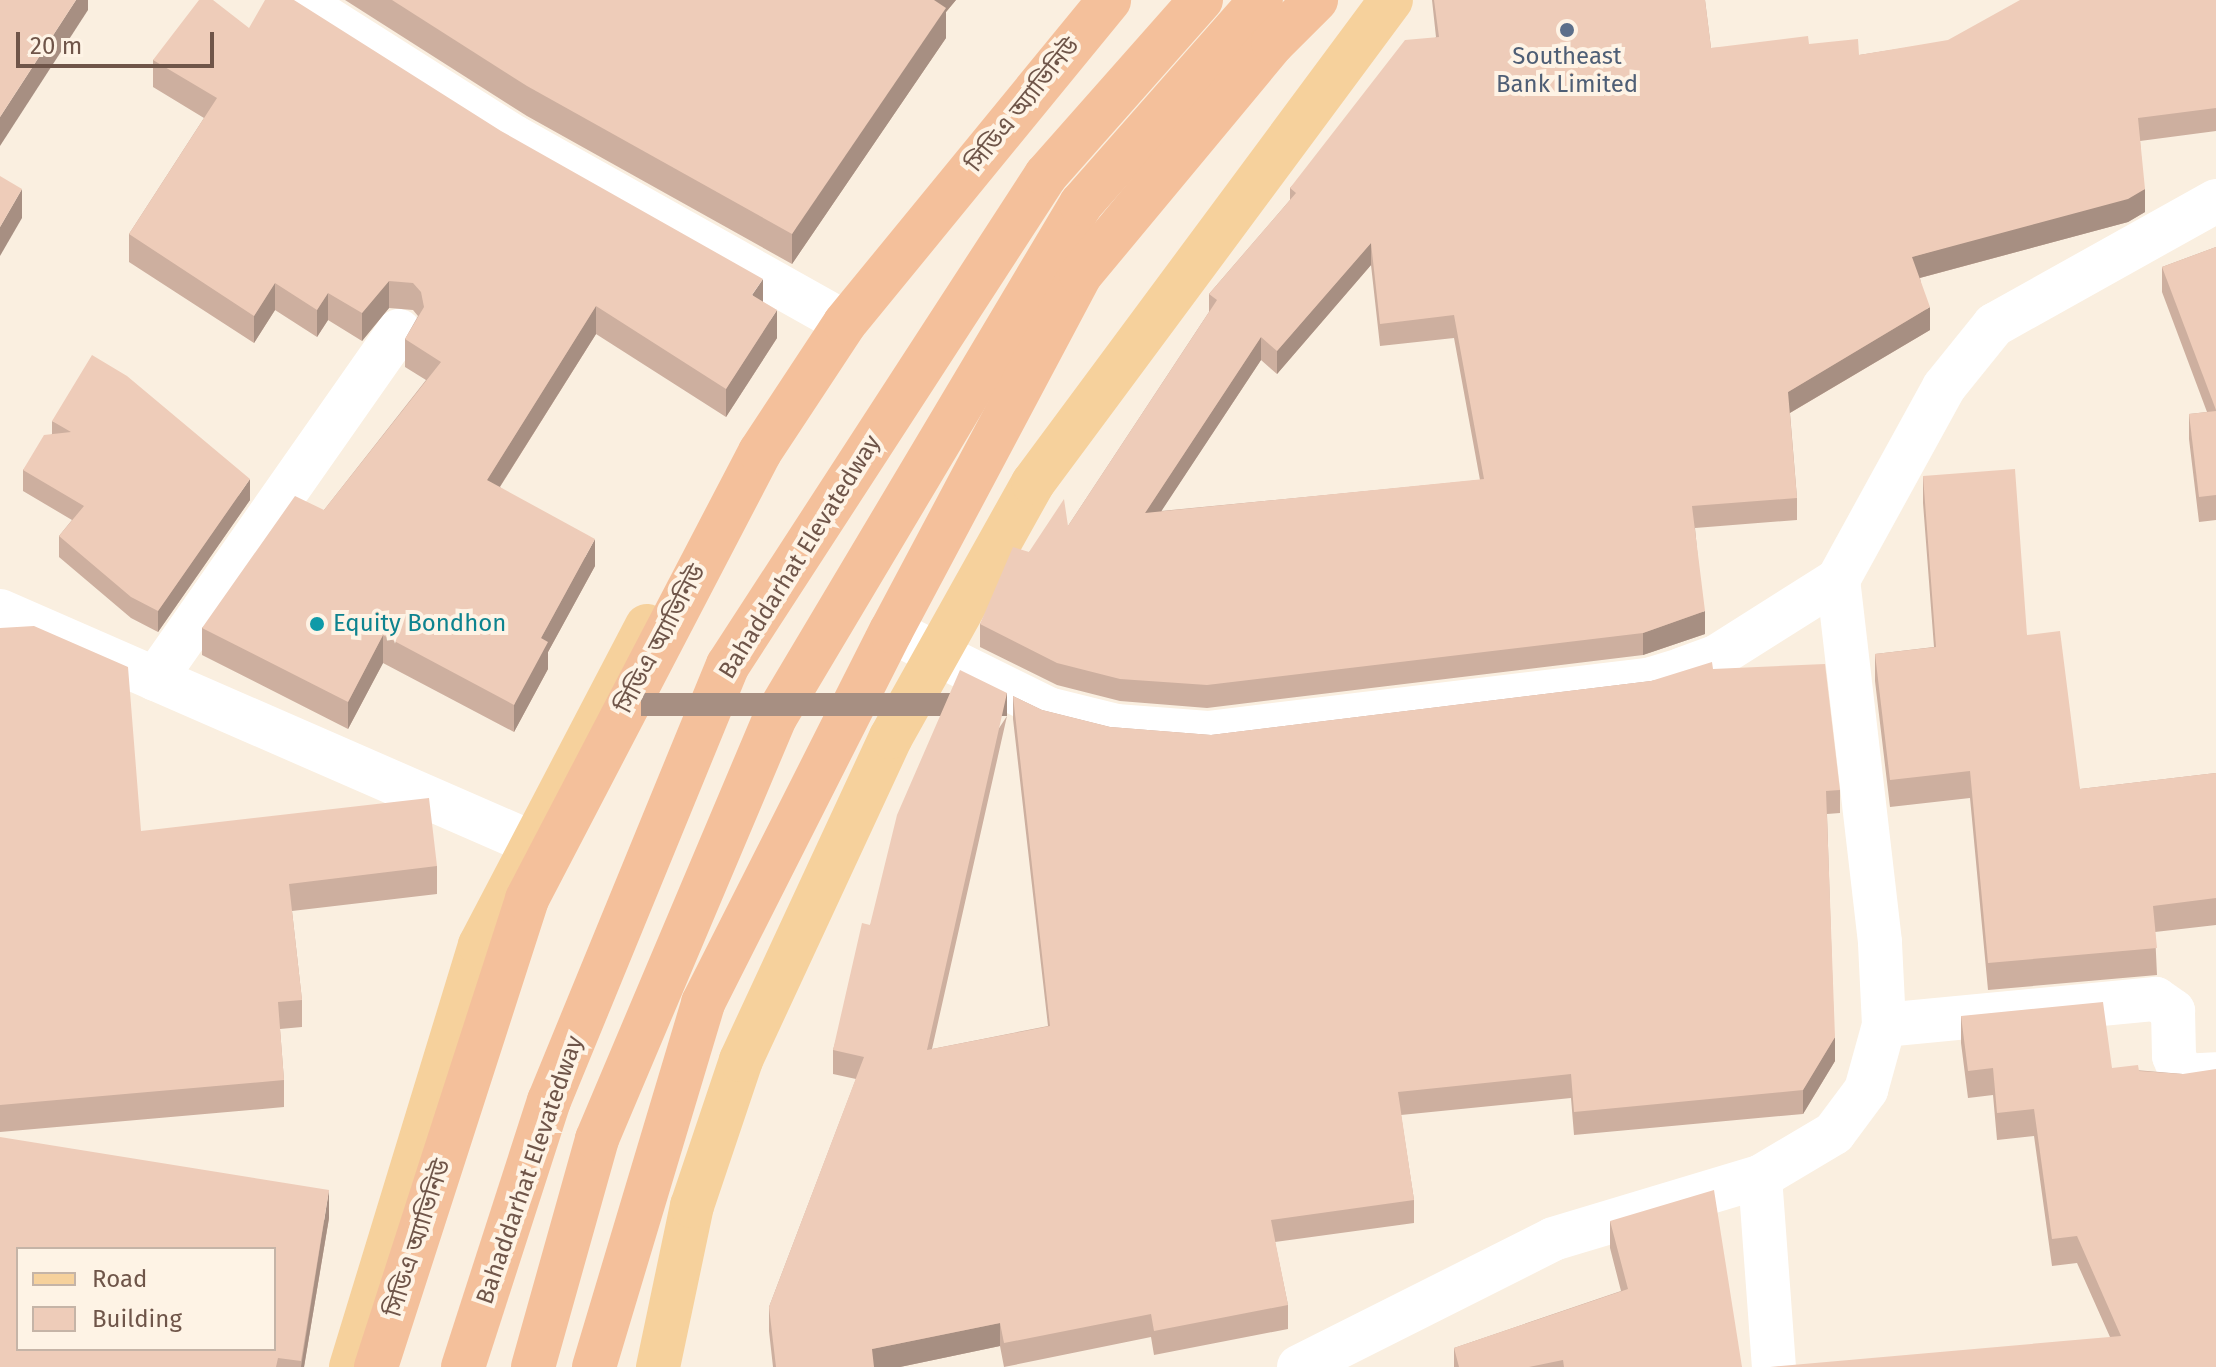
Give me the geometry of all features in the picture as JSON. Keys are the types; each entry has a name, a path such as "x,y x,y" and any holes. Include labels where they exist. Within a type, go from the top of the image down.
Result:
{"highway":[{"name":"সিডিএ অ্যাভিনিউ","path":"376,1367 527,899 760,452 845,323 1109,0"},
{"name":"Bahaddarhat Elevatedway","path":"463,1367 549,1101 728,665 1046,175 1201,0"},
{"path":"533,1367 597,1139 776,716 1081,204 1261,0"},
{"path":"594,1367 703,1003 891,631 1081,274 1273,43 1316,0"}],"main road":[{"path":"351,1367 480,945 584,737 712,509 828,326 954,156 1082,0"},
{"path":"658,1367 692,1206 741,1060 891,737 1033,483 1391,0"}],"street":[{"path":"298,0 514,137 845,323"},
{"path":"891,631 1048,709 1116,726 1208,733 1648,680 1716,657 1838,580 1944,387 1994,325 2216,201"},
{"path":"155,679 399,331"},
{"path":"1299,1367 1553,1239 1760,1177 1834,1133 1866,1090 1884,1025 1880,942 1838,580"},
{"path":"0,611 550,851"},
{"path":"1884,1025 2156,999 2173,1011 2174,1056 2182,1076 2216,1074"},
{"path":"1760,1177 1774,1367"}],"building":[{"path":"0,0 76,0 0,117"},
{"path":"199,0 213,0 249,28 265,0 294,0 501,131 763,279 752,295 777,310 726,389 596,306 487,480 595,539 541,638 548,642 514,705 383,635 348,702 202,628 295,496 324,510 441,362 405,339 424,307 421,292 413,283 389,281 362,313 328,293 317,310 275,283 254,316 129,234 217,98 153,60"},
{"path":"392,0 934,0 946,8 792,234 527,86"},
{"path":"1434,0 1705,0 1711,48 1808,36 1809,44 1858,39 1859,55 1948,40 2020,0 2216,0 2216,108 2138,118 2145,189 2128,199 1912,257 1930,307 1788,392 1797,498 1692,506 1705,611 1643,633 1207,685 1120,679 1057,663 980,624 1013,547 1029,552 1064,499 1068,526 1217,300 1209,294 1296,193 1290,188 1405,40 1439,37","holes":["1371,243 1380,324 1454,315 1484,479 1145,513 1261,337 1277,351"]},
{"path":"0,176 22,189 0,227"},
{"path":"2216,247 2216,410 2162,267"},
{"path":"92,355 127,376 250,479 158,611 131,597 59,536 84,506 23,470 44,435 71,432 52,421"},
{"path":"2216,411 2216,495 2199,497 2189,414"},
{"path":"2015,469 2027,635 2060,631 2080,789 2216,773 2216,898 2153,906 2157,948 1988,963 1970,771 1890,780 1875,654 1936,647 1923,476"},
{"path":"34,626 128,667 141,831 429,798 437,866 289,884 302,1000 278,1002 284,1080 0,1105 0,628"},
{"path":"1712,662 1713,669 1825,664 1840,790 1826,791 1835,1037 1803,1090 1574,1112 1571,1074 1398,1092 1414,1200 1271,1220 1288,1305 1154,1331 1151,1314 1004,1343 1000,1323 872,1349 874,1367 776,1367 769,1307 864,1057 833,1050 862,923 870,925 897,815 960,670 1007,693 927,1050 1050,1026 1013,696 1042,710 1110,727 1211,735 1651,681"},
{"path":"2103,1002 2112,1068 2138,1065 2139,1071 2183,1074 2216,1069 2216,1367 1770,1367 2121,1336 2077,1236 2052,1239 2034,1109 1997,1113 1993,1068 1968,1071 1961,1016"},
{"path":"0,1137 329,1190 301,1361 278,1358 276,1367 0,1367"},
{"path":"1714,1190 1742,1367 1564,1367 1563,1360 1529,1367 1459,1367 1454,1348 1628,1289 1610,1221"}],"place":[{"name":"Southeast Bank Limited","path":"1567,30"},
{"name":"Equity Bondhon","path":"317,624"}]}
